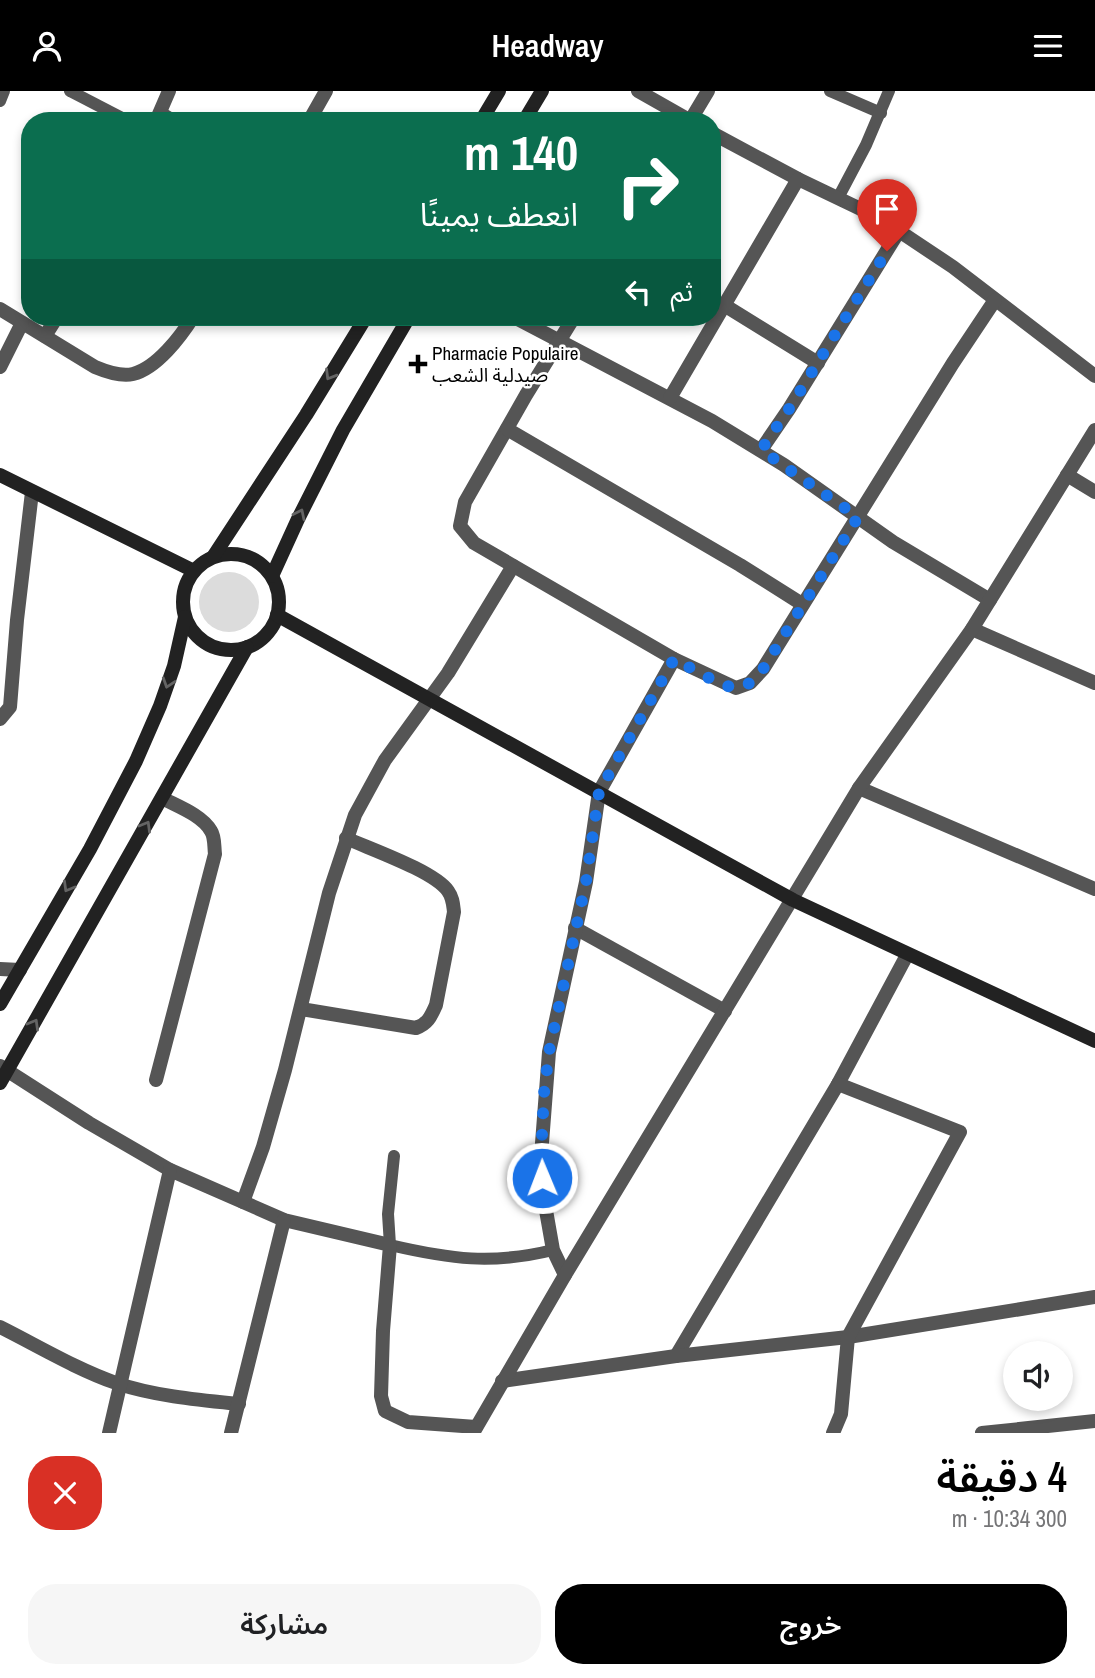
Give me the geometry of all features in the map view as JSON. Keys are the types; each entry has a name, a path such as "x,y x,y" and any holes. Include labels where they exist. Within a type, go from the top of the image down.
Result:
{"main road":[{"path":"486,112 499,91"},
{"path":"529,112 542,91"},
{"path":"0,1004 90,849 136,761 174,666 185,617 183,593 194,571 213,557 360,326"},
{"path":"272,576 343,430 404,326"},
{"path":"0,475 194,571"},
{"path":"185,617 198,636 217,648 232,650 247,647 266,634 277,615 279,595 272,576 261,564 246,556 229,554 213,557"},
{"path":"277,615 793,900 1095,1041"},
{"path":"2,1073 247,647"}],"street":[{"path":"160,112 169,91"},
{"path":"314,112 326,91"},
{"path":"638,91 674,112"},
{"path":"695,112 708,91"},
{"path":"721,138 899,232 953,267 1095,376"},
{"path":"721,311 798,179"},
{"path":"761,450 899,232"},
{"path":"569,326 465,502 460,526 474,543 513,566 674,659 736,688 755,679 763,669 995,300"},
{"path":"724,306 818,363"},
{"path":"0,309 21,322"},
{"path":"0,366 21,325"},
{"path":"27,326 95,367 111,373 132,375 146,368 163,353 187,326"},
{"path":"45,336 51,326"},
{"path":"531,326 670,398 761,450 894,543 990,600"},
{"path":"670,398 712,326"},
{"path":"507,429 707,545 802,604"},
{"path":"2,1073 170,1170 284,1220 390,1245 381,1396 385,1411 408,1422 474,1430 859,788 972,629 1095,430"},
{"path":"1067,475 1095,492"},
{"path":"0,719 10,707 32,492"},
{"path":"243,1202 263,1147 301,1009 326,904 346,838 374,777 448,673 513,566"},
{"path":"972,629 1094,679"},
{"path":"565,1275 553,1249 544,1199 541,1156 544,1093 555,1016 586,882 599,792 674,659"},
{"path":"859,788 1095,889"},
{"path":"156,1080 215,854 211,829 190,813 162,798"},
{"path":"301,1009 416,1028 424,1025 436,1005 454,912 448,890 414,868 346,838"},
{"path":"575,927 725,1011"},
{"path":"676,1356 838,1084 907,955"},
{"path":"0,969 20,970"},
{"path":"834,1433 841,1413 848,1337 960,1132 838,1084"},
{"path":"109,1433 170,1170"},
{"path":"231,1433 284,1220"},
{"path":"502,1381 676,1356 848,1337 1095,1297"},
{"path":"0,1327 90,1373 119,1384 239,1404"},
{"path":"982,1433 1059,1428 1095,1421"}],"lane":[{"path":"0,101 4,91"},
{"path":"70,91 111,112"},
{"path":"830,91 881,113"},
{"path":"838,198 881,113 889,91"},
{"path":"394,1156 388,1214 390,1245 437,1256 489,1260 525,1257 553,1249"}],"shaded area":[{"path":"223,572 235,572 251,580 257,590 257,614 251,624 235,632 223,632 207,624 199,608 199,596 207,580"}],"place":[{"name":"Pharmacie Populaire صيدلية الشعب","path":"418,364"}],"route":[{"path":"542,1178 544,1093 549,1052 586,882 599,792 674,659 736,688 750,683 763,669 858,517 761,450 887,251"}]}
